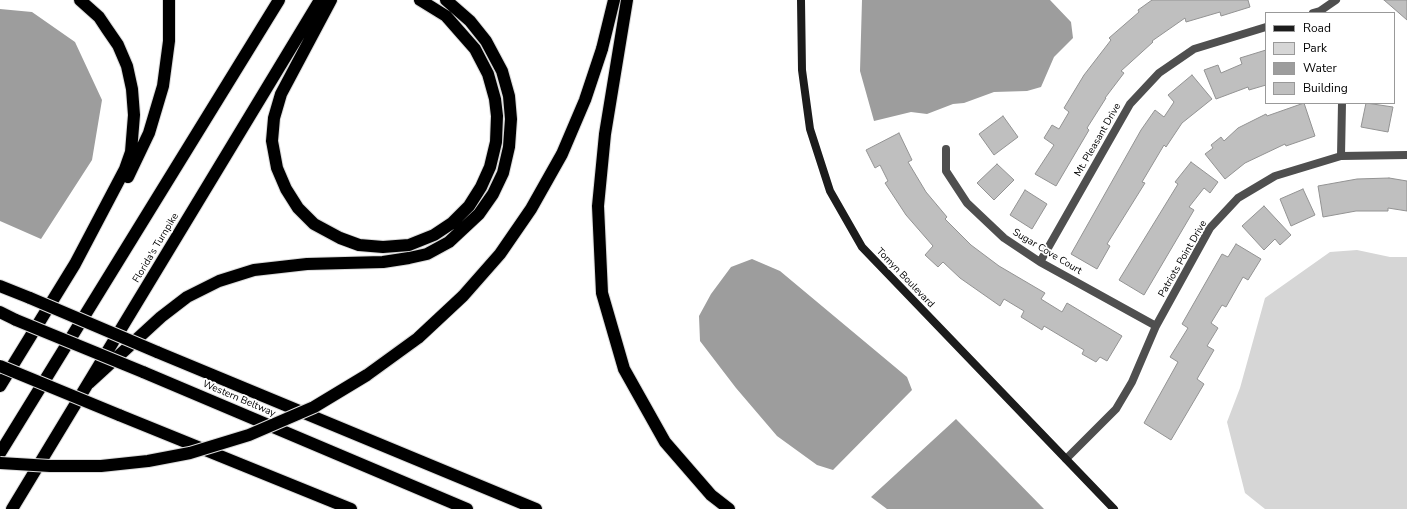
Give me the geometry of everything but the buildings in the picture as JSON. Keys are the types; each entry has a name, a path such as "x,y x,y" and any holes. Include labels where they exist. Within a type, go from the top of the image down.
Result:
{"highway":[{"path":"75,264 125,169 132,141 134,115 129,74 118,46 99,17 80,0"},
{"path":"0,386 134,167 149,134 158,105 166,64 170,17 169,0"},
{"path":"0,453 279,0"},
{"name":"Florida's Turnpike","path":"12,509 320,0"},
{"path":"332,0 281,94 274,118 272,141 277,168 286,189 298,208 314,224 340,238 359,245 383,247 409,245 434,235 452,223 469,206 482,187 490,167 496,142 497,116 495,99 488,74 476,49 446,16 420,0"},
{"path":"89,382 161,317 187,297 219,281 254,270 307,264 383,262 427,254 449,242 479,214 493,194 503,173 509,147 511,119 509,96 502,71 486,41 470,20 446,0"},
{"path":"0,462 50,466 100,466 190,453 249,436 314,407 367,375 418,338 463,296 500,254 531,209 562,154 585,100 602,49 614,0"},
{"path":"627,0 605,134 598,206 602,293 624,369 665,442 711,495 729,509"},
{"path":"0,286 536,509"},
{"name":"Western Beltway","path":"0,313 467,509"},
{"path":"0,366 351,509"}],"street":[{"name":"Tomyn Boulevard","path":"801,0 802,70 810,129 830,191 862,247 1114,509"},
{"path":"1318,12 1336,0"},
{"name":"Mt. Pleasant Drive","path":"1040,262 1130,104 1158,73 1194,49 1265,27"},
{"path":"1340,156 1342,104"},
{"name":"Sugar Cove Court","path":"946,149 946,171 967,203 1004,238 1040,262 1156,326"},
{"name":"Patriots Point Drive","path":"1066,460 1116,410 1132,382 1156,326 1210,228 1238,198 1275,176 1340,156 1407,155"}],"green space":[{"path":"1357,250 1390,257 1407,257 1407,509 1265,509 1245,493 1227,422 1240,388 1265,298 1330,252"}],"water":[{"path":"862,0 1050,0 1071,22 1073,38 1054,57 1041,87 1027,91 994,92 964,103 953,104 927,114 911,112 874,121 860,71"},
{"path":"0,9 32,12 75,42 102,100 92,160 41,239 0,221"},
{"path":"752,259 780,271 907,377 912,390 833,470 817,465 777,436 736,388 700,341 699,316 711,294 731,267"},
{"path":"956,419 1044,509 887,509 871,497"}]}
